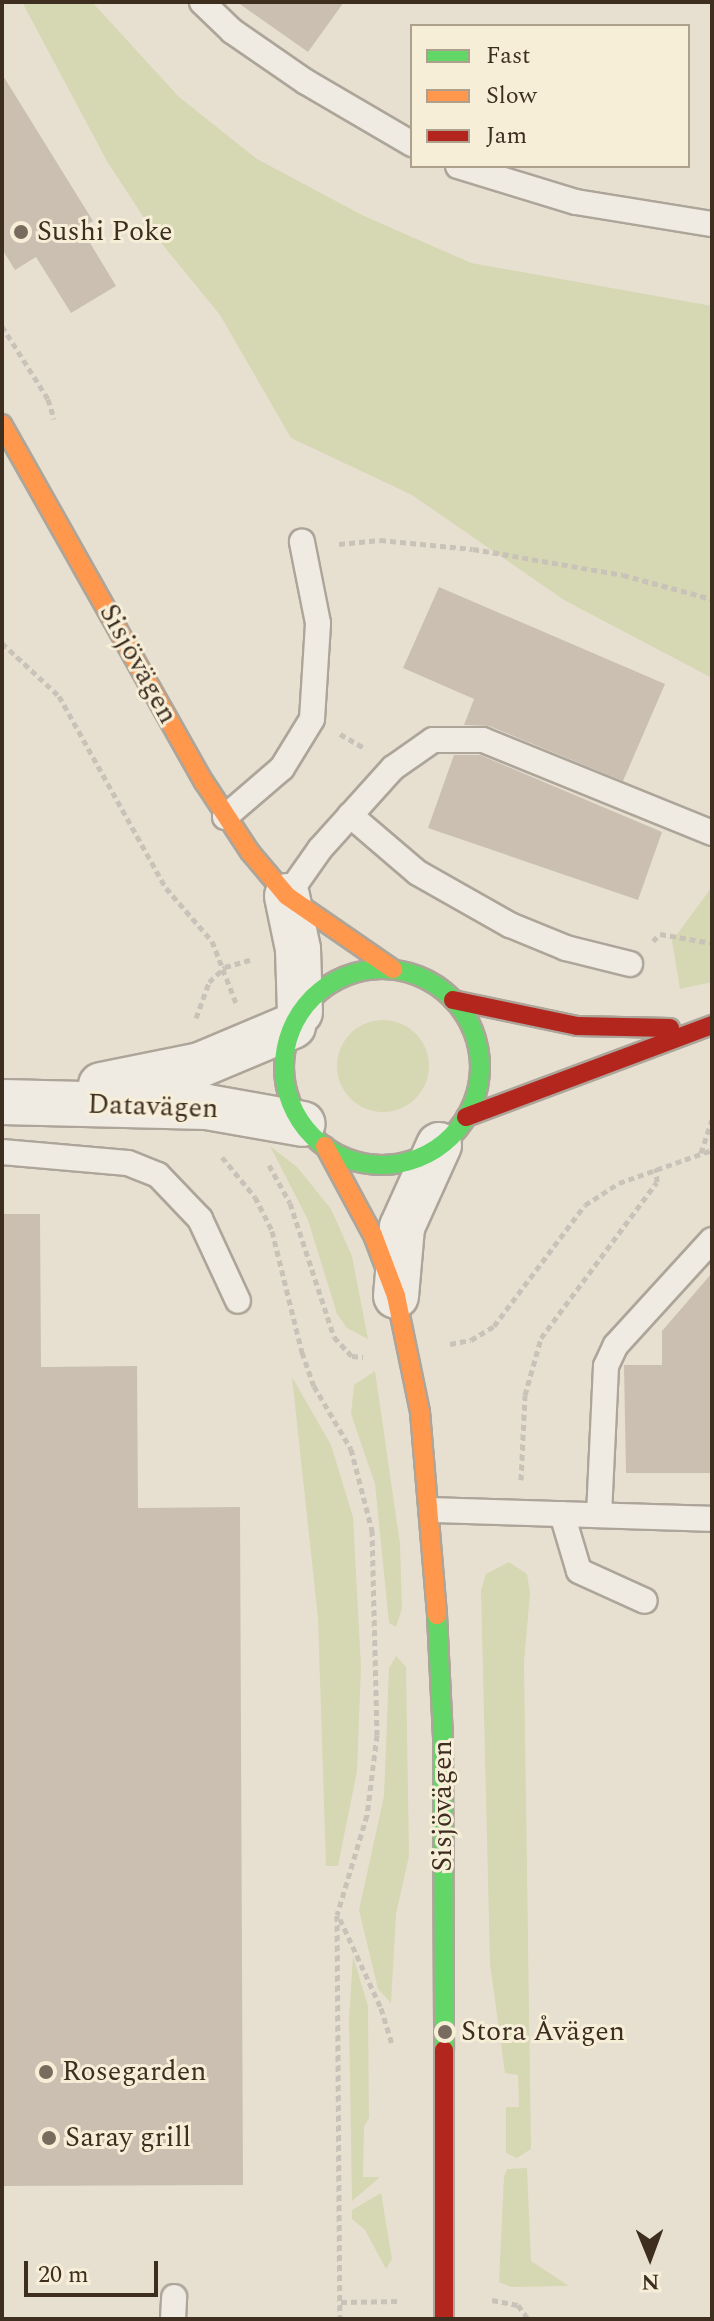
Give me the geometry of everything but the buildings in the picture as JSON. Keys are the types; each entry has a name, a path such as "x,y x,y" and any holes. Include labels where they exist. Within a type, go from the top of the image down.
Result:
{"street":[{"name":"Sisjövägen","path":"2,424 225,817 287,896 393,969 425,979 453,1000 472,1030 479,1065 452,1131 402,1227 396,1296"},
{"name":"Sisjövägen","path":"287,896 298,949 296,1019 285,1055 285,1084 373,1235 396,1296 420,1412 432,1510 443,1738 444,2319"},
{"name":"Sisjövägen","path":"296,1019 321,990 348,975 393,969"},
{"path":"453,1000 577,1026 644,1030 712,1024"},
{"name":"Datavägen","path":"204,1086 296,1019"},
{"path":"314,1135 374,1164 408,1161 452,1131 712,1024"},
{"name":"Datavägen","path":"2,1102 204,1086 314,1135"}],"lane":[{"path":"202,2 232,31 306,82 410,143"},
{"path":"465,168 576,202 712,224"},
{"path":"225,817 282,768 312,719 318,623 303,544"},
{"path":"287,896 350,815 393,768 433,740 483,740 712,833"},
{"path":"350,815 418,873 510,925 566,948 630,964"},
{"path":"2,1152 128,1163 158,1175 200,1219 238,1301"},
{"path":"599,1515 606,1366 616,1345 712,1240"},
{"path":"432,1510 712,1519"},
{"path":"562,1514 579,1571 645,1601"}],"path":[{"path":"2,326 48,399 55,422"},
{"path":"303,544 380,540 473,549 623,575 712,599"},
{"path":"2,643 59,696 166,888 194,917"},
{"path":"312,719 393,768"},
{"path":"630,964 660,934 712,943"},
{"path":"298,949 225,967 209,982 195,1025 204,1086 222,1157 255,1197 272,1231 302,1352 314,1386 351,1449 372,1530 377,1735 367,1815 337,1915 340,2319"},
{"path":"701,1153 712,1120"},
{"path":"444,1345 471,1340 494,1326 585,1205 619,1183 712,1150"},
{"path":"264,1156 295,1217 334,1337 352,1356 366,1358"},
{"path":"517,1512 531,1364 559,1312 657,1182 656,1168"},
{"path":"337,1915 381,2008 392,2044"},
{"path":"492,2300 518,2305 528,2319"}],"green space":[{"path":"22,2 92,2 179,97 257,159 362,215 471,263 712,306 712,678 564,600 412,495 291,438 220,315 158,239 108,163"},
{"path":"712,887 712,982 680,989 672,941"},
{"path":"383,1020 400,1024 415,1034 425,1049 429,1066 425,1083 415,1098 400,1108 383,1112 366,1108 351,1098 341,1083 337,1066 341,1049 351,1034 366,1024"},
{"path":"270,1146 297,1167 331,1209 352,1256 368,1339 347,1328 337,1314 308,1220"},
{"path":"375,1371 400,1544 402,1609 396,1627 389,1623 375,1484 351,1414 354,1385"},
{"path":"292,1377 331,1445 353,1517 361,1668 357,1771 338,1866 326,1866 318,1618"},
{"path":"509,1562 527,1574 530,1593 524,1662 531,2149 517,2158 506,2153 506,2107 519,2107 518,2075 505,2073 490,1964 481,1590 486,1574"},
{"path":"396,1656 406,1667 409,1856 396,1914 391,2003 378,1989 359,1910 384,1796 389,1668"},
{"path":"353,1956 368,2006 369,2118 364,2127 363,2177 380,2177 352,2201 349,2020"},
{"path":"527,2168 531,2261 569,2286 511,2287 499,2282 504,2176 507,2169"},
{"path":"381,2193 392,2259 386,2269 365,2230 352,2219 352,2210"}],"traffic: fast":[{"path":"382,969 419,977 451,998 472,1030 480,1067 472,1104 451,1136 419,1157 382,1165 345,1157 313,1136 292,1104 284,1067 292,1030 313,998 345,977 382,969"},
{"path":"437,1615 443,1738 444,2050"}],"traffic: slow":[{"path":"2,424 204,782 250,852 287,896 393,969"},
{"path":"325,1146 373,1235 396,1296 420,1412 437,1615"}],"traffic: jam":[{"path":"453,1000 577,1026 670,1028"},
{"path":"466,1117 712,1025"},
{"path":"444,2050 444,2319"}],"place":[{"name":"Sushi Poke","path":"21,232"},
{"name":"Stora Åvägen","path":"445,2032"},
{"name":"Rosegarden","path":"46,2072"},
{"name":"Saray grill","path":"49,2138"}]}
